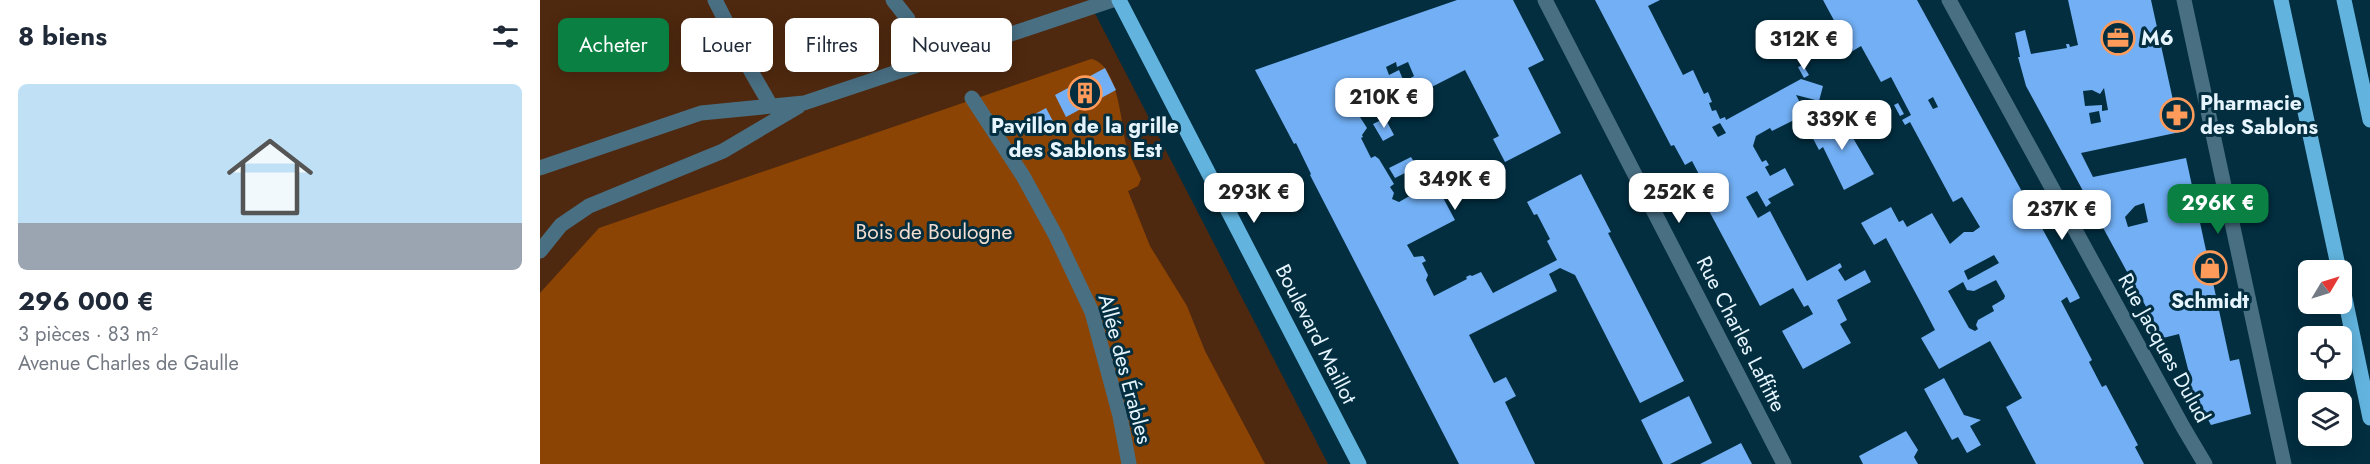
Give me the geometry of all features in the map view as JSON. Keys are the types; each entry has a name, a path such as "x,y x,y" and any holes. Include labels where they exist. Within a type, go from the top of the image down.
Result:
{"main road":[{"name":"Boulevard Maillot","path":"1119,0 1359,464"},
{"path":"2281,0 2337,260"},
{"path":"2344,0 2370,120"},
{"path":"2348,314 2370,418"}],"street":[{"path":"715,0 771,106"},
{"path":"893,0 907,18"},
{"path":"540,250 561,225 589,206 723,151 804,103 1113,0"},
{"name":"Rue Charles Laffitte","path":"1545,0 1784,464"},
{"name":"Rue Jacques Dulud","path":"1949,0 2182,427 2205,464"},
{"path":"2184,0 2284,464"},
{"name":"Allée des Érables","path":"972,98 1023,176 1056,236 1092,312 1120,416 1129,464"},
{"path":"540,168 700,113 804,103"}],"green space":[{"name":"Bois de Boulogne","path":"540,0 1088,0 1328,464 540,464"},
{"name":"Bois de Boulogne","path":"1091,59 1100,63 1113,82 1126,144 1141,179 1138,186 1128,191 1150,246 1187,306 1205,351 1265,464 540,464 540,293 599,228"}],"building":[{"path":"1457,0 1513,0 1544,60 1528,68 1561,133 1505,162 1493,139 1499,136 1465,70 1412,97 1410,92 1360,117 1367,128 1361,138 1371,158 1375,156 1379,159 1394,184 1390,187 1394,193 1392,199 1399,202 1420,190 1419,187 1433,179 1455,220 1407,245 1414,257 1423,256 1426,261 1422,263 1428,275 1426,280 1434,296 1467,279 1466,277 1481,272 1493,293 1557,260 1547,241 1550,239 1537,214 1534,215 1527,202 1581,174 1611,232 1608,233 1684,381 1640,403 1575,275 1560,268 1549,274 1557,291 1469,335 1494,383 1506,377 1516,396 1505,402 1535,464 1459,464 1310,175 1296,143 1294,144 1255,70","holes":["1396,62 1397,67 1408,62 1414,76 1404,82 1399,70 1389,75 1386,67","1356,79 1361,90 1351,94 1346,84"]},
{"path":"1595,0 1660,0 1648,6 1683,75 1693,70 1704,94 1708,92 1712,102 1709,103 1712,111 1716,110 1720,119 1725,117 1726,120 1801,79 1823,86 1819,101 1796,95 1806,114 1772,131 1770,128 1756,136 1753,146 1762,162 1766,160 1769,165 1765,167 1770,176 1785,168 1794,185 1768,199 1771,203 1766,207 1757,191 1746,197 1758,218 1770,211 1807,281 1840,263 1842,267 1838,270 1845,281 1865,270 1871,282 1837,300 1847,320 1840,324 1851,343 1803,369 1782,331 1813,314 1808,305 1804,307 1793,288 1760,306 1708,209 1715,205 1692,161 1685,165 1674,145 1671,146","holes":["1720,123 1726,133 1718,137 1712,127"]},
{"path":"1823,0 1917,0 2080,298 2070,303 2067,297 2061,301 2092,360 2089,362 2102,387 2106,385 2138,445 2135,447 2144,464 2036,464 2006,407 2022,398 1990,341 1939,369 1921,338 1935,330 1922,305 1886,238 1874,245 1861,223 1891,207 1899,222 1903,220 1907,227 1932,213 1950,244 1964,232 1973,232 1980,227 1962,197 1953,202 1910,122 1905,125 1902,120 1911,115 1891,77 1881,82 1861,46 1851,52","holes":["1933,97 1938,107 1933,109 1928,100","1994,255 1999,263 1968,280 1964,271","1996,280 2005,296 1992,306 1994,311 1978,320 1976,325 1978,329 1975,331 1969,328 1948,291 1963,282 1967,290 1974,291"]},
{"path":"2068,0 2151,0 2180,132 2081,153 2093,177 2186,158 2230,361 2239,359 2251,414 2211,425 2183,374 2189,373 2179,334 2163,338 2026,86 2018,57 2020,57 2015,33 2025,30 2031,54 2067,48 2066,44 2070,47 2078,45","holes":["2104,88 2108,110 2102,111 2102,105 2085,106 2083,91 2092,90 2100,94","2099,111 2101,122 2091,124 2089,113","2144,203 2148,222 2128,227 2125,217 2135,206"]},
{"path":"1803,65 1809,75 1804,78 1798,67"},
{"name":"Pavillon de la grille des Sablons Est","path":"1105,68 1116,90 1066,117 1055,95"},
{"path":"1898,103 1904,114 1900,116 1894,105"},
{"path":"1046,108 1055,125 1045,131 1035,114"},
{"path":"1839,114 1874,174 1844,190 1823,147 1819,150 1807,127 1811,125 1813,128"},
{"path":"1385,118 1394,135 1383,141 1373,124"},
{"path":"1411,157 1417,167 1395,178 1389,168"},
{"path":"1944,378 1964,415 1981,420 1970,426 1981,445 1967,453 1958,437 1952,440 1924,389"},
{"path":"1689,396 1712,443 1670,464 1663,464 1641,420"},
{"path":"1906,431 1918,450 1914,457 1918,464 1863,464 1859,456"},
{"path":"1741,443 1752,464 1700,464"}],"place":[{"name":"M6","path":"2118,38"},
{"name":"Pavillon de la grille des Sablons Est","path":"1085,93"},
{"name":"Pharmacie des Sablons","path":"2177,115"},
{"name":"Schmidt","path":"2210,268"}]}
